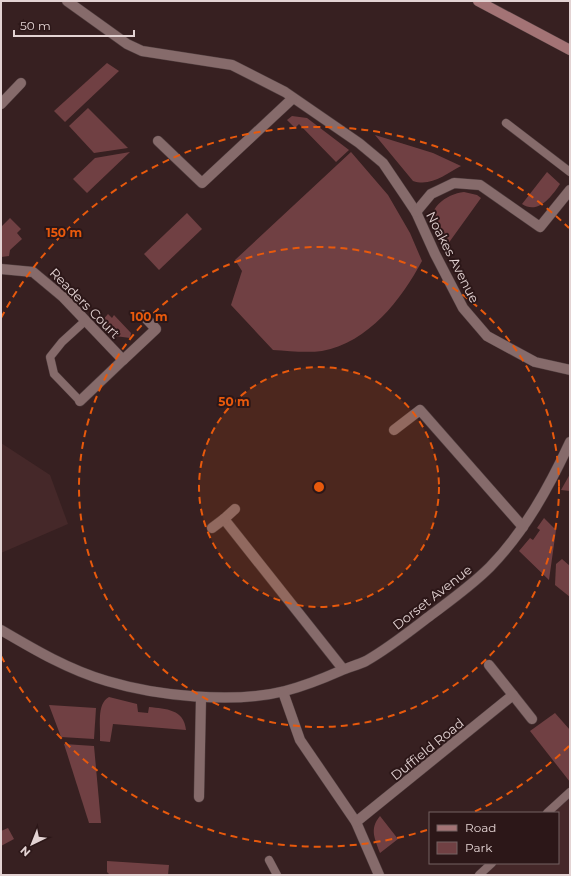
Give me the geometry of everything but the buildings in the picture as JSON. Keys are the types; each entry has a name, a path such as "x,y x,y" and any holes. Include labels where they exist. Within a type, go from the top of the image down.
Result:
{"street":[{"name":"Noakes Avenue","path":"67,1 127,44 142,51 232,65 285,92 292,99 359,143 383,163 416,212 434,254 463,308 487,336 535,362 570,370"},
{"path":"478,1 570,50"},
{"path":"1,104 21,83"},
{"path":"158,141 202,183 292,99"},
{"name":"Noakes Avenue","path":"416,212 431,194 454,183 480,185 540,226 570,190"},
{"name":"Readers Court","path":"1,269 34,272 62,297 124,360"},
{"path":"80,401 156,329 142,315"},
{"path":"394,430 420,410 524,527"},
{"name":"Dorset Avenue","path":"1,630 50,659 106,681 154,691 201,698 249,696 283,692 312,683 365,661 404,637 459,594 490,567 524,527 554,477 570,442"},
{"path":"212,528 235,509"},
{"path":"224,518 344,670"},
{"path":"489,665 532,719"},
{"path":"283,692 300,740 356,822 379,875"},
{"name":"Duffield Road","path":"356,822 513,695"},
{"path":"199,797 201,698"}],"lane":[{"path":"506,122 570,172"},
{"path":"80,401 54,374 50,357 62,342 86,321"},
{"path":"548,812 570,792"},
{"path":"269,860 277,875"},
{"path":"479,875 491,864"}],"shaded area":[{"path":"1,443 50,475 68,524 1,553"},
{"path":"570,790 570,875 473,875 486,864 559,864 559,812 545,812"}],"green space":[{"path":"107,63 119,71 65,122 54,111"},
{"path":"88,108 128,148 94,153 69,126"},
{"path":"292,116 307,118 349,150 336,162 299,124 295,128 287,120"},
{"path":"375,135 433,153 461,166 432,181 413,181"},
{"path":"130,152 87,193 73,179 95,158"},
{"path":"351,152 388,195 410,233 422,261 414,276 394,304 369,329 354,339 339,346 316,352 273,350 231,305 242,271 235,260"},
{"path":"547,172 560,184 553,194 539,206 528,207 522,204"},
{"path":"464,192 477,195 481,198 445,248 434,229 432,215 444,199 457,193"},
{"path":"187,213 202,229 159,270 144,254"},
{"path":"10,218 21,229 17,233 22,239 10,250 9,256 1,257 1,227"},
{"path":"108,314 112,318 114,315 131,333 130,338 115,336 101,322"},
{"path":"570,474 570,491 561,490"},
{"path":"544,518 556,530 549,580 519,551 530,538 533,540 540,530 537,528"},
{"path":"562,559 570,566 570,597 555,585 556,564"},
{"path":"109,697 137,704 138,712 148,713 149,707 173,711 182,718 185,723 186,730 113,724 110,742 100,741 100,716 102,705"},
{"path":"49,705 96,708 94,739 61,737"},
{"path":"555,713 570,730 570,782 530,731"},
{"path":"64,744 94,746 101,823 89,823"},
{"path":"380,816 398,839 380,853 375,839 374,830"},
{"path":"8,828 14,839 1,846 1,831"},
{"path":"107,861 169,865 168,875 110,875 107,872"}]}
